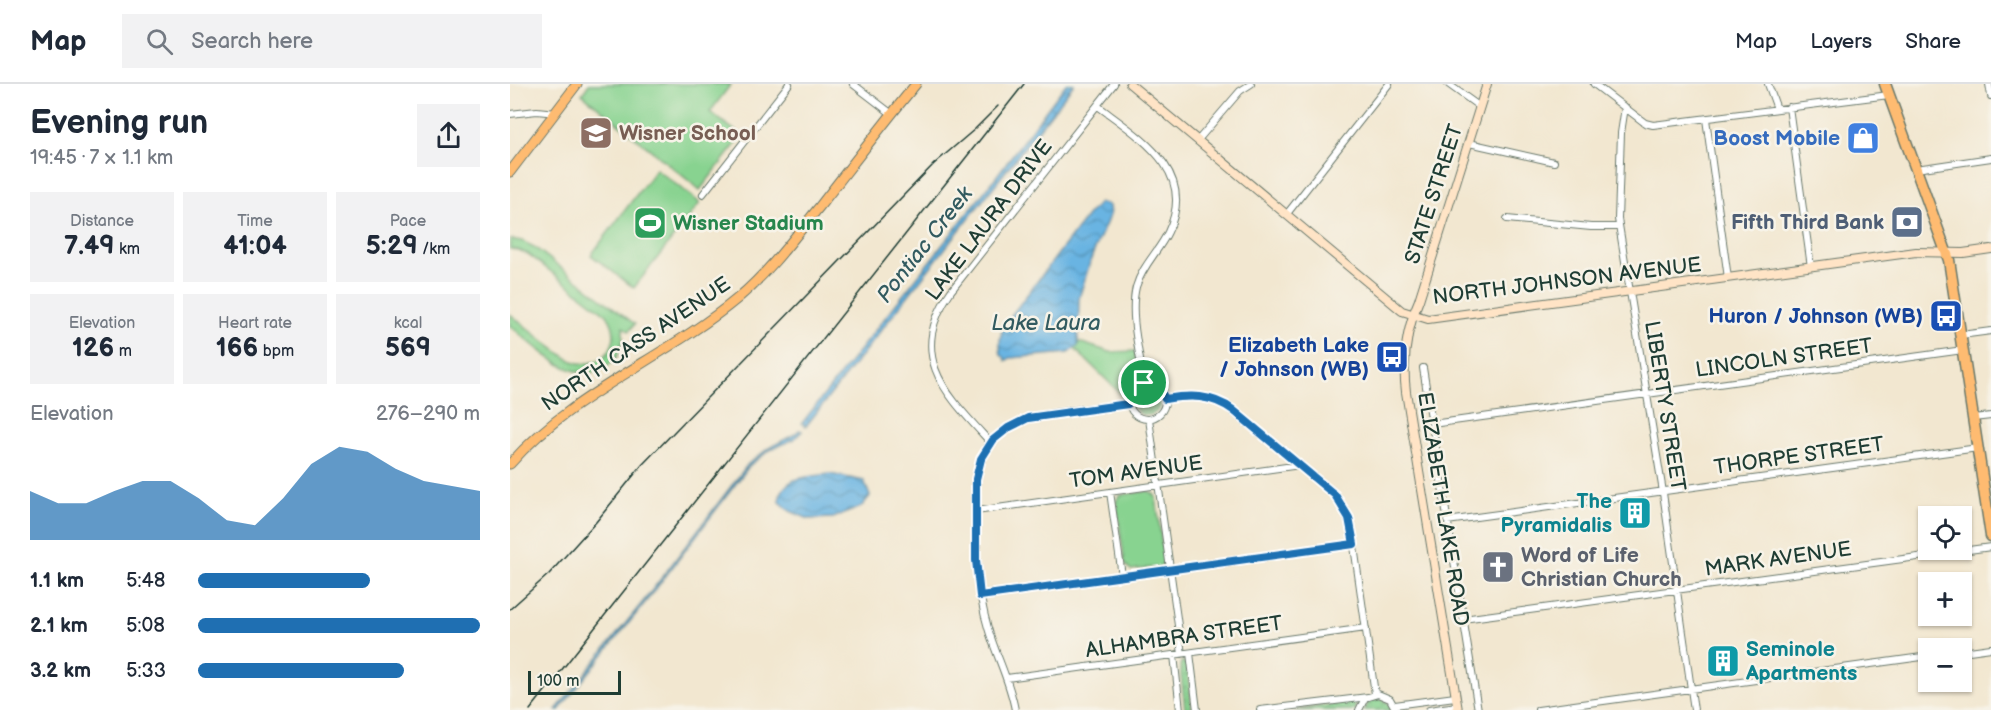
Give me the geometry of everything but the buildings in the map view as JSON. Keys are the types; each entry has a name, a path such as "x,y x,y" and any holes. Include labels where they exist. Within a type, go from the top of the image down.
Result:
{"highway":[{"path":"1887,89 1946,252 1978,448 1986,465 1991,536"}],"main road":[{"path":"510,172 578,84"},
{"name":"NORTH CASS AVENUE","path":"510,464 532,441 562,416 705,324 757,282 916,84"}],"street":[{"path":"703,194 789,84"},
{"path":"854,84 892,114"},
{"name":"LAKE LAURA DRIVE","path":"991,443 952,401 940,383 932,354 934,324 941,306 951,291 1114,84"},
{"name":"NORTH JOHNSON AVENUE","path":"1130,84 1402,311 1428,319 1916,252 1963,253 1991,249"},
{"path":"1198,140 1240,91 1251,84"},
{"path":"1286,214 1389,84"},
{"path":"1448,84 1480,108"},
{"name":"STATE STREET","path":"1413,315 1488,84"},
{"path":"1594,84 1652,125 1777,109 1887,89"},
{"path":"1768,84 1777,109"},
{"path":"1989,84 1991,96"},
{"path":"1098,105 1157,154 1169,171 1174,190 1175,211 1170,227 1143,270 1135,292 1135,315 1144,383"},
{"name":"LIBERTY STREET","path":"1625,107 1621,133 1619,227 1647,394 1694,710"},
{"path":"1790,107 1811,267"},
{"path":"510,114 537,111 556,113"},
{"path":"1706,119 1728,278"},
{"path":"1469,143 1554,162"},
{"path":"1916,169 1991,158"},
{"path":"1507,219 1591,227 1619,227"},
{"name":"ELIZABETH LAKE ROAD","path":"1413,315 1405,344 1404,380 1457,708"},
{"path":"1961,335 1991,331"},
{"name":"LINCOLN STREET","path":"1432,424 1963,350"},
{"name":"ELIZABETH LAKE ROAD","path":"1423,368 1478,710"},
{"path":"1144,383 1158,386 1165,399 1161,412 1149,419 1136,416 1128,404 1132,390 1144,383"},
{"path":"1165,399 1193,396 1221,402 1300,465 1340,501 1350,521 1375,694"},
{"path":"1015,710 980,596 976,560 976,511 977,473 981,459 991,443 1008,428 1028,418 1128,404"},
{"path":"1973,418 1991,416"},
{"path":"1149,419 1182,654"},
{"name":"THORPE STREET","path":"1447,521 1978,448"},
{"name":"TOM AVENUE","path":"976,511 1300,465"},
{"path":"1110,492 1122,576"},
{"path":"980,596 1354,544"},
{"name":"MARK AVENUE","path":"1462,619 1991,547"},
{"name":"ALHAMBRA STREET","path":"1007,678 1366,628"},
{"path":"1972,651 1991,648"},
{"path":"1190,653 1197,710"},
{"path":"1174,655 1180,710"},
{"path":"1538,710 1918,658"},
{"path":"1260,710 1368,697 1375,694 1386,696 1395,707 1455,697"},
{"path":"1359,710 1368,697"},
{"path":"1430,710 1457,708"}],"green space":[{"path":"589,84 731,84 710,112 742,136 700,190 582,94"},
{"name":"Wisner Stadium","path":"656,169 700,203 634,288 591,255"},
{"path":"510,239 522,241 534,247 635,324 629,331 623,327 621,348 609,365 596,372 583,373 570,369 544,354 510,326 510,314 558,352 573,361 585,364 605,355 614,337 607,315 528,254 510,249"},
{"path":"1079,342 1110,352 1135,351 1138,378 1129,386 1124,397 1075,349"},
{"path":"1147,387 1157,391 1161,401 1157,411 1147,415 1137,411 1133,401 1137,391"},
{"path":"1148,491 1156,497 1164,562 1159,567 1131,570 1125,564 1116,501 1121,495"},
{"path":"1182,661 1187,665 1192,710 1185,709 1180,666"},
{"path":"1379,698 1387,702 1392,710 1364,710 1370,701"},
{"path":"1355,701 1355,710 1295,710"}],"water":[{"path":"1066,84 1074,84 806,426 802,423 992,182"},
{"name":"Lake Laura","path":"1099,203 1109,206 1110,214 1092,256 1079,298 1078,346 1068,353 1010,358 1006,361 1001,355 1000,348 1004,325"},
{"path":"799,430 802,431 794,439 770,450 750,465 652,594 559,710 556,710 650,593 748,464"},
{"path":"830,474 864,481 870,496 861,507 833,518 809,519 790,511 779,501 781,492 791,482 805,477"}],"railway":[{"path":"530,710 1024,84"},
{"path":"510,609 549,574 596,522 642,465 934,164 998,106"}],"place":[{"name":"Wisner School","path":"596,133"},
{"name":"Boost Mobile","path":"1863,138"},
{"name":"Fifth Third Bank","path":"1907,222"},
{"name":"Wisner Stadium","path":"650,223"},
{"name":"Huron / Johnson (WB)","path":"1946,316"},
{"name":"Elizabeth Lake / Johnson (WB)","path":"1392,357"},
{"name":"The Pyramidalis","path":"1635,513"},
{"name":"Word of Life Christian Church","path":"1498,567"},
{"name":"Seminole Apartments","path":"1723,661"}],"route":[{"path":"1144,383 1158,386 1165,399 1201,396 1215,400 1233,410 1335,495 1349,518 1354,544 980,596 976,560 976,479 981,459 993,440 1015,423 1028,418 1128,404 1132,390 1144,383"}],"water label":[{"name":"Pontiac Creek","path":"925,245"}]}
